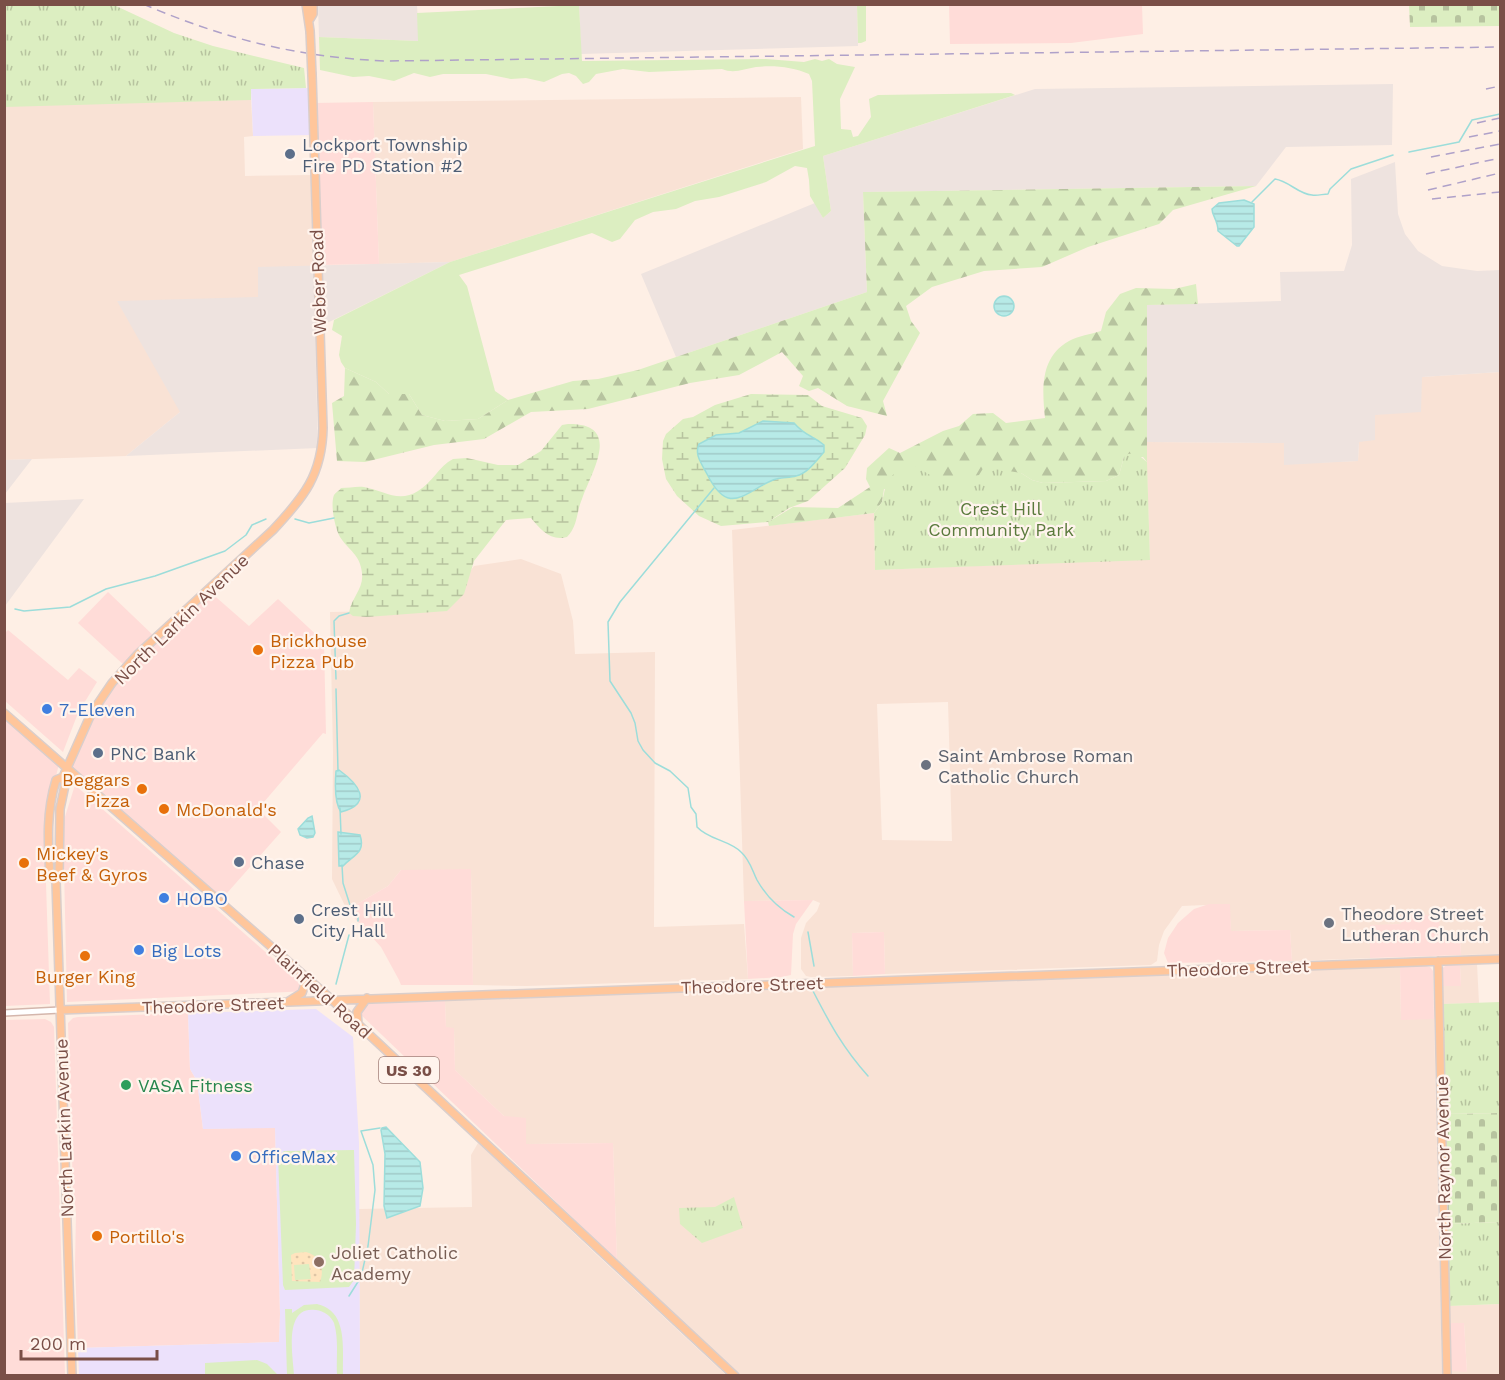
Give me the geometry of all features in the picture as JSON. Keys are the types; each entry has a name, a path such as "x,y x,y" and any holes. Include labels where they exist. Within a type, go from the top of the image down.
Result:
{"main road":[{"name":"Weber Road","path":"306,4 306,15 310,19"},
{"name":"Weber Road","path":"273,530 308,489 318,465 322,447 310,31 313,4"},
{"name":"North Larkin Avenue","path":"72,1376 56,881 59,876 60,809 65,785 63,777 91,714 112,683 137,655 273,530"},
{"name":"Plainfield Road","path":"4,713 331,999 735,1376"},
{"name":"North Larkin Avenue","path":"56,881 50,876 47,827 56,780 63,777"},
{"name":"Theodore Street","path":"60,1010 1500,959"},
{"name":"North Raynor Avenue","path":"1438,961 1447,1376"},
{"path":"289,1002 302,993 307,978"},
{"path":"358,1024 357,1012 367,998"}],"street":[{"name":"Theodore Street","path":"4,1013 60,1010"}],"shaded area":[{"path":"318,5 417,5 419,41 319,37"},
{"path":"579,5 857,5 858,46 581,54"},
{"path":"949,5 1142,5 1143,34 1071,43 950,44"},
{"path":"1393,84 1392,145 1286,147 1256,186 863,192 867,292 676,357 641,274 815,203 823,218 831,211 823,156 1035,89"},
{"path":"311,88 313,135 253,136 251,89"},
{"path":"801,97 803,149 450,262 379,264 373,102"},
{"path":"251,100 253,136 244,137 245,176 314,175 316,265 258,297 180,412 126,456 5,460 4,102"},
{"path":"373,102 379,264 318,265 314,103"},
{"path":"1395,162 1398,214 1405,234 1418,251 1442,266 1477,271 1500,270 1500,372 1422,377 1421,412 1375,415 1375,440 1359,442 1358,461 1284,465 1284,443 1146,442 1147,305 1281,301 1280,272 1344,271 1352,245 1351,179"},
{"path":"450,262 315,329 318,448 126,456 180,412 117,301 258,297 258,267"},
{"path":"1500,372 1500,954 1461,955 1460,937 1440,936 1402,915 1402,924 1370,926 1370,958 1292,961 1290,930 1231,931 1229,904 1182,906 1164,931 1157,961 1151,965 885,974 884,932 852,933 853,976 806,976 801,969 801,938 806,923 817,911 820,903 813,900 744,901 732,530 874,513 875,570 1150,559 1146,442 1284,443 1284,464 1358,461 1359,442 1375,415 1422,377","holes":["948,702 952,841 882,840 877,704"]},
{"path":"32,459 5,494 5,460"},
{"path":"84,499 5,606 5,503"},
{"path":"521,559 561,574 573,621 575,654 655,652 654,927 744,924 748,979 527,986 473,985 471,870 401,870 388,886 347,910 332,879 333,752 330,612 442,610 474,566"},
{"path":"209,591 249,626 278,599 324,642 326,734 323,733 258,809 281,832 220,901 69,767 81,736 103,699 130,665"},
{"path":"108,592 155,637 126,667 78,623"},
{"path":"8,630 68,680 79,668 97,682 78,713 63,752 5,701 4,634"},
{"path":"4,715 59,764 44,824 50,1004 5,1006"},
{"path":"75,785 310,991 67,1002 63,823"},
{"path":"471,869 473,985 401,985 381,947 347,910 388,886 401,870"},
{"path":"813,900 796,924 793,934 791,975 748,979 744,901"},
{"path":"1209,904 1230,904 1231,931 1290,930 1292,961 1168,963 1164,953 1168,938 1178,923 1194,909"},
{"path":"1401,915 1439,915 1440,936 1460,937 1461,955 1370,958 1370,925 1401,924"},
{"path":"884,932 885,974 853,976 852,933"},
{"path":"1477,964 1479,1003 1442,1004 1441,986 1461,986 1460,965"},
{"path":"1446,965 1460,965 1461,986 1441,986 1441,970"},
{"path":"1400,967 1401,1019 1434,1019 1442,1375 740,1375 617,1260 613,1143 526,1144 504,1116 455,1070 454,1028 446,1028 445,1001 595,992"},
{"path":"1400,967 1430,967 1433,971 1434,1019 1401,1020"},
{"path":"445,1001 446,1027 454,1028 455,1070 504,1116 526,1118 526,1144 613,1143 617,1260 359,1013 358,1004"},
{"path":"316,1009 353,1037 359,1143 360,1375 79,1375 78,1348 279,1342 275,1128 203,1129 197,1081 190,1069 188,1013"},
{"path":"188,1013 190,1069 197,1081 203,1129 275,1127 279,1342 78,1348 76,1213 73,1190 68,1023 78,1017"},
{"path":"45,1019 54,1027 65,1375 5,1375 5,1020"},
{"path":"478,1143 726,1375 360,1375 359,1209 472,1207 471,1155"},
{"path":"1500,1304 1500,1375 1451,1375 1451,1371 1467,1371 1464,1323 1449,1323 1449,1306"},
{"path":"1449,1323 1464,1323 1467,1372 1451,1371"}],"green space":[{"path":"4,5 114,5 174,33 213,46 304,68 306,88 251,89 251,100 5,107"},
{"path":"579,5 582,61 766,59 804,62 829,59 837,64 855,67 840,99 841,129 851,130 853,137 858,136 871,117 869,99 878,95 1011,93 1015,95 823,156 831,211 823,218 810,196 807,168 795,166 766,182 719,197 695,201 676,209 653,212 635,220 620,239 612,242 592,233 459,275 467,286 495,391 508,400 478,419 445,421 422,415 409,394 389,394 376,382 345,368 339,355 342,336 332,330 334,320 450,262 815,146 812,81 809,74 783,67 763,66 735,71 722,69 649,72 623,69 596,74 589,82 583,84 576,76 569,73 544,82 486,74 443,74 430,77 414,73 394,81 369,76 353,77 320,70 319,37 418,41 417,13"},
{"path":"857,5 866,5 866,41 861,43 858,43"},
{"path":"1409,5 1500,5 1500,26 1410,27"},
{"path":"1256,186 1173,210 1159,224 1088,247 1042,267 984,271 932,287 906,306 911,321 920,333 883,401 887,416 847,406 818,388 809,391 799,386 803,376 782,352 739,375 690,383 588,409 531,412 484,439 434,445 365,462 337,461 332,403 344,396 345,368 376,382 389,394 409,394 422,415 445,421 478,419 508,400 573,381 598,379 638,370 867,292 863,192"},
{"path":"1196,284 1198,304 1147,305 1147,462 1143,457 1124,457 1119,475 1106,481 1043,483 1032,480 1021,473 981,486 884,489 882,502 874,513 769,526 768,522 793,507 838,508 870,487 866,479 867,468 889,448 900,453 943,431 959,426 973,414 993,413 1006,423 1045,418 1043,396 1045,375 1053,356 1069,341 1101,331 1106,312 1120,294 1136,288 1174,289"},
{"path":"751,394 808,395 822,406 862,418 867,426 865,435 845,468 808,501 789,508 768,522 721,526 699,516 677,496 666,479 662,459 663,441 666,434 683,419 693,417 715,405","holes":["759,424 814,437 816,461 798,476 773,480 742,497 730,498 716,435 739,433"]},
{"path":"562,425 585,426 595,431 599,440 599,451 575,524 567,537 551,536 531,518 506,520 474,561 464,594 447,611 367,617 353,616 349,613 361,584 362,573 359,561 343,542 335,522 333,499 341,488 364,487 391,495 404,496 423,488 453,459 467,458 498,465 518,465 541,451"},
{"name":"Crest Hill Community Park","path":"1136,453 1147,462 1150,560 875,570 874,513 882,502 887,480 908,462 935,477 949,481 979,475 984,467 1021,473 1032,480 1043,483 1106,481 1119,475 1124,457"},
{"path":"1500,1002 1500,1113 1444,1114 1442,1004"},
{"path":"1500,1113 1500,1222 1447,1224 1444,1114"},
{"path":"354,1150 356,1224 354,1280 349,1287 285,1290 278,1157 284,1151"},
{"path":"734,1197 743,1228 702,1243 680,1224 679,1208 715,1207"},
{"path":"1500,1222 1500,1304 1449,1306 1447,1224"},
{"path":"317,1304 327,1308 339,1323 343,1343 343,1375 337,1375 337,1342 334,1323 327,1314 316,1310 298,1315 294,1323 292,1345 294,1375 287,1375 285,1309 292,1309 292,1313 304,1305"},
{"path":"257,1360 267,1364 278,1375 205,1375 205,1363"}],"sand":[{"path":"306,1252 315,1256 322,1272 320,1282 292,1281 291,1255","holes":["309,1264 311,1279 295,1280 294,1265"]}],"water":[{"path":"1244,200 1254,204 1254,227 1237,246 1218,231 1212,209 1219,203"},
{"path":"1004,296 1011,299 1014,306 1011,313 1004,316 997,313 994,306 997,299"},
{"path":"763,421 794,423 824,445 824,452 812,466 793,477 773,480 737,498 723,495 715,487 699,459 697,452 699,444 716,435 739,433"},
{"path":"339,770 352,781 360,792 358,803 341,812 336,792 336,771"},
{"path":"312,816 315,833 313,837 307,838 300,835 298,829"},
{"path":"338,832 360,835 361,841 358,853 343,866 339,866"},
{"path":"386,1127 420,1162 423,1188 420,1206 387,1218 384,1206 385,1154 381,1130"}],"waterway":[{"path":"1409,152 1459,142 1472,120 1500,114"},
{"path":"1252,202 1275,179 1307,194 1328,194 1330,189 1351,169 1393,155"},
{"path":"714,488 620,602 608,622 610,681 631,713 638,741 643,750 655,763 670,771 688,788 691,807 696,814 697,827 707,835 741,852 768,896 794,917"},
{"path":"295,519 309,523 334,518"},
{"path":"15,609 24,611 70,607 106,589 155,576 225,551 246,535 252,525 266,519"},
{"path":"336,679 334,621 339,616 349,613"},
{"path":"336,689 338,771"},
{"path":"340,808 341,834"},
{"path":"342,865 343,883 350,905"},
{"path":"358,914 358,921"},
{"path":"808,932 814,966"},
{"path":"336,984 349,935"},
{"path":"813,991 851,1056 868,1076"},
{"path":"349,1296 361,1277 368,1246 375,1190 373,1165 361,1131 380,1128"}],"railway":[{"path":"143,4 203,27 262,44 322,55 386,61 1500,47"},
{"path":"1486,89 1500,86"},
{"path":"1477,123 1500,118"},
{"path":"1469,137 1500,131"},
{"path":"1431,157 1500,144"},
{"path":"1426,174 1500,158"},
{"path":"1428,190 1500,173"},
{"path":"1432,199 1500,192"}],"place":[{"name":"Lockport Township Fire PD Station #2","path":"290,154"},
{"name":"Brickhouse Pizza Pub","path":"258,650"},
{"name":"7-Eleven","path":"47,709"},
{"name":"PNC Bank","path":"98,753"},
{"name":"Saint Ambrose Roman Catholic Church","path":"926,765"},
{"name":"Beggars Pizza","path":"142,789"},
{"name":"McDonald's","path":"164,809"},
{"name":"Chase","path":"239,862"},
{"name":"Mickey's Beef & Gyros","path":"24,863"},
{"name":"HOBO","path":"164,898"},
{"name":"Crest Hill City Hall","path":"299,919"},
{"name":"Theodore Street Lutheran Church","path":"1329,923"},
{"name":"Big Lots","path":"139,950"},
{"name":"Burger King","path":"85,956"},
{"name":"VASA Fitness","path":"126,1085"},
{"name":"OfficeMax","path":"236,1156"},
{"name":"Portillo's","path":"97,1236"},
{"name":"Joliet Catholic Academy","path":"319,1262"}]}
